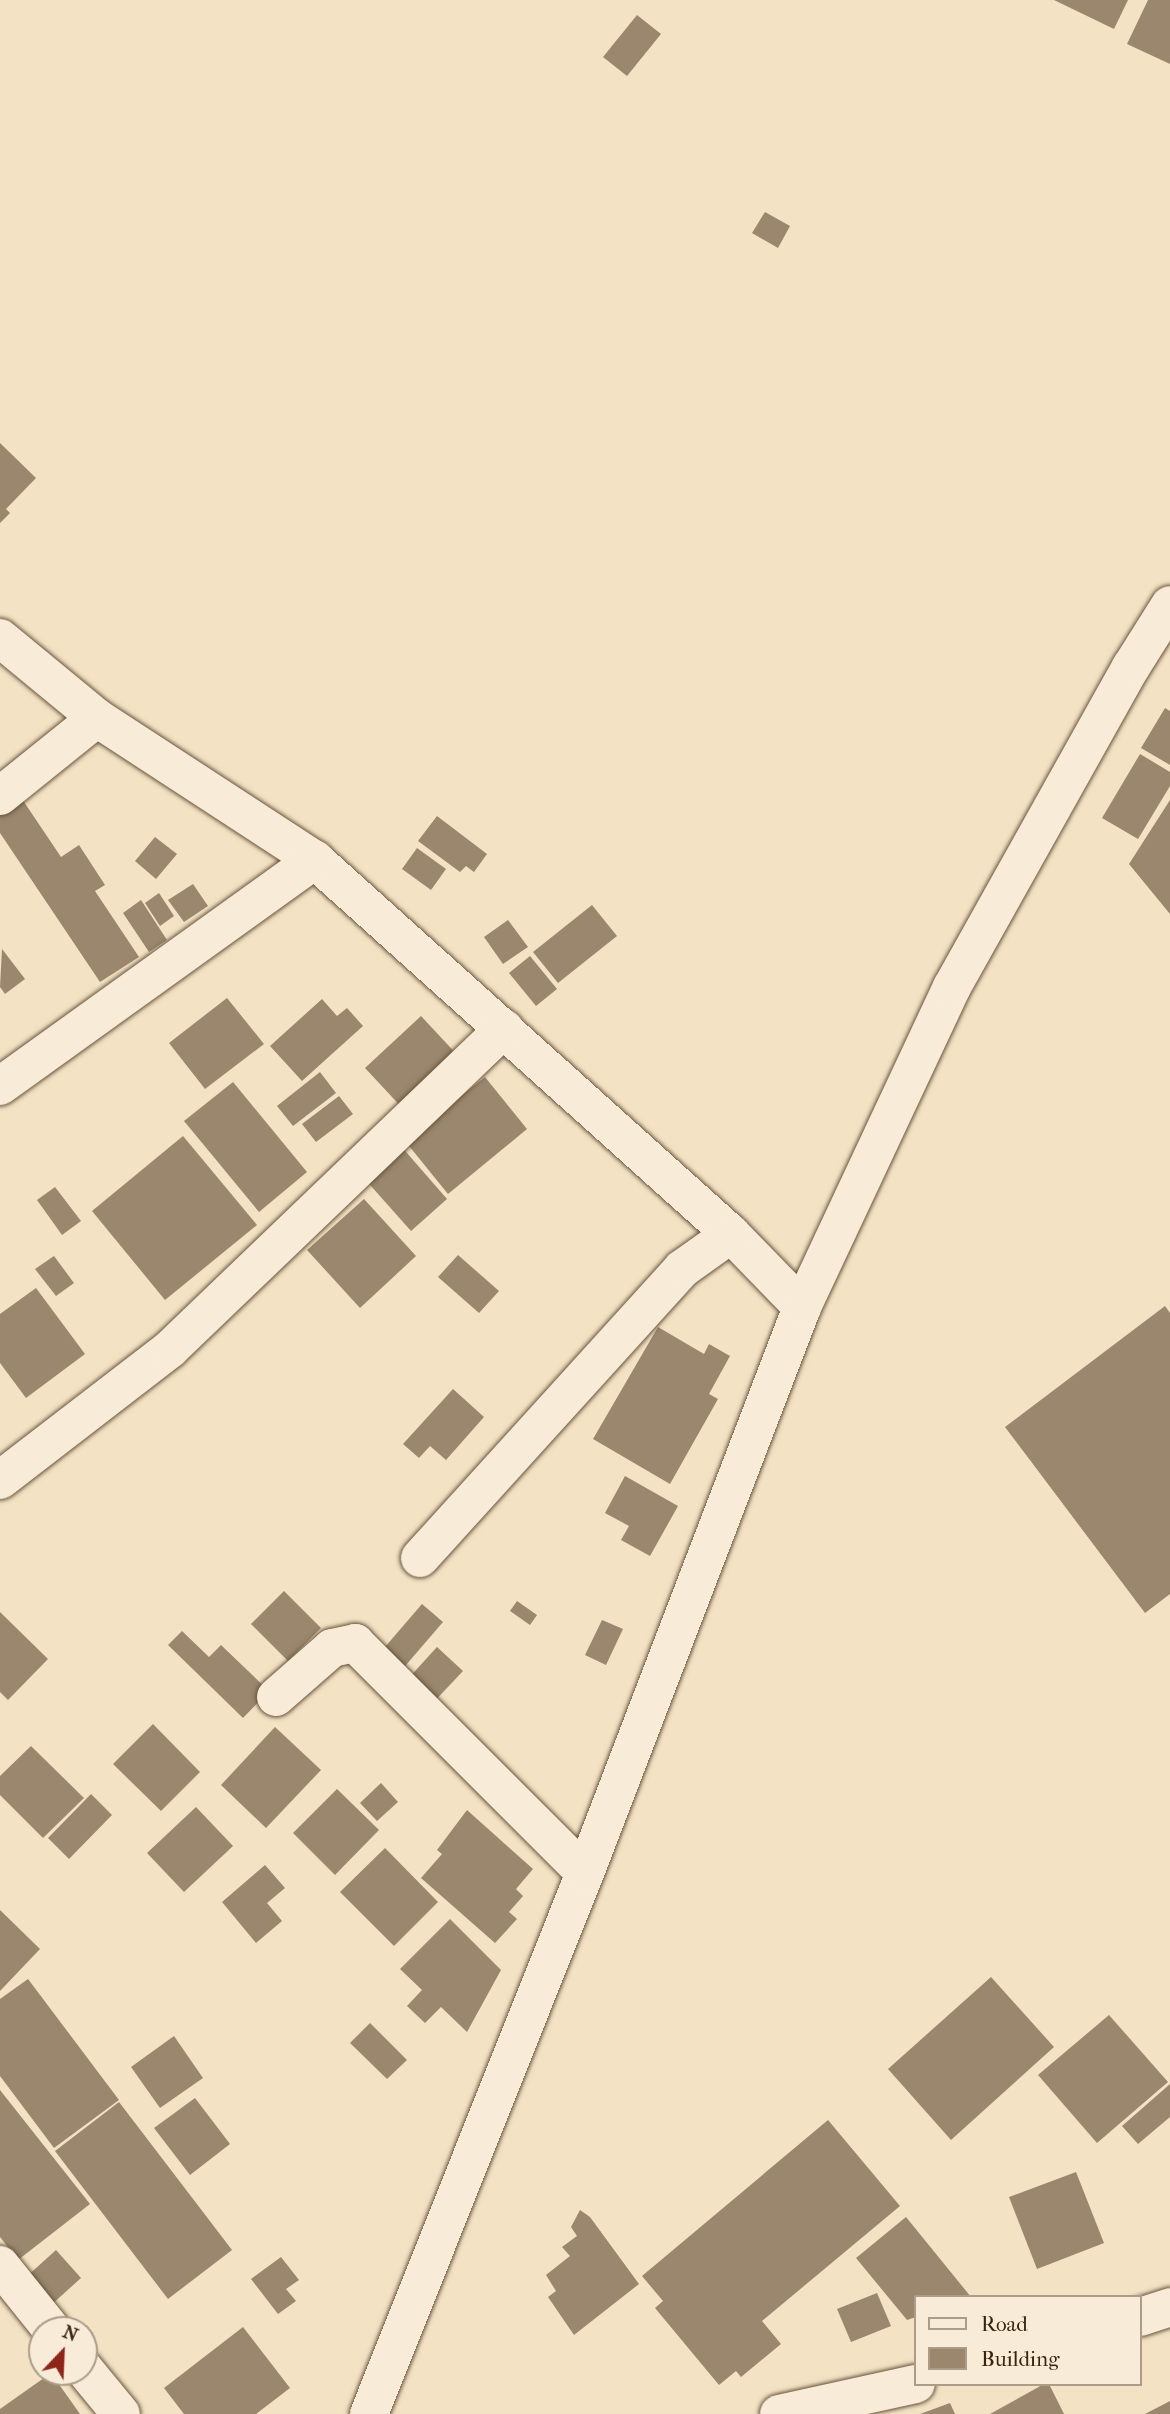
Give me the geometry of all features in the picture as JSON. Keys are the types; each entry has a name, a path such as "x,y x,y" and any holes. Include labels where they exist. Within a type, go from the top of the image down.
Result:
{"street":[{"path":"369,2414 584,1873 802,1307 951,987 1131,667 1170,606"},
{"path":"0,638 97,718 315,860 731,1234 802,1307"},
{"path":"0,796 97,718"},
{"path":"0,1086 315,860"},
{"path":"0,1480 170,1349 505,1030"},
{"path":"420,1558 682,1269 731,1234"},
{"path":"276,1697 332,1648 355,1643 584,1873"},
{"path":"0,2265 41,2316"},
{"path":"1142,2316 1170,2307"},
{"path":"779,2414 827,2410 914,2385"},
{"path":"98,2386 121,2414"}],"building":[{"path":"1054,0 1128,0 1114,29"},
{"path":"1148,0 1170,0 1170,64 1127,44"},
{"path":"637,15 661,34 627,76 603,57"},
{"path":"765,212 790,226 778,248 752,233"},
{"path":"0,443 36,478 6,509 10,513 0,523"},
{"path":"1165,708 1170,711 1170,765 1141,748"},
{"path":"1140,754 1170,772 1170,786 1138,839 1102,818"},
{"path":"18,793 61,857 79,845 105,885 95,891 139,957 100,982 0,833 0,805"},
{"path":"1170,800 1170,914 1129,864"},
{"path":"437,816 487,854 474,872 466,866 460,872 418,841"},
{"path":"155,837 177,854 156,879 135,861"},
{"path":"417,848 446,869 431,890 402,869"},
{"path":"193,884 208,906 184,922 168,900"},
{"path":"159,893 174,916 160,926 145,903"},
{"path":"141,900 167,940 149,952 123,913"},
{"path":"592,905 617,936 558,983 533,952"},
{"path":"508,920 528,947 503,964 484,937"},
{"path":"2,949 25,979 5,994 0,987"},
{"path":"530,956 557,989 536,1006 509,973"},
{"path":"227,998 264,1044 205,1089 169,1043"},
{"path":"322,999 337,1016 347,1008 363,1026 302,1081 270,1046"},
{"path":"421,1016 462,1060 406,1112 365,1068"},
{"path":"320,1072 336,1093 293,1126 277,1106"},
{"path":"485,1077 527,1129 448,1194 405,1141"},
{"path":"233,1082 307,1172 259,1212 184,1121"},
{"path":"339,1096 353,1114 316,1142 302,1124"},
{"path":"183,1136 257,1225 165,1300 92,1211"},
{"path":"400,1145 447,1199 411,1231 363,1177"},
{"path":"55,1187 81,1221 62,1235 37,1200"},
{"path":"364,1199 416,1256 360,1308 307,1250"},
{"path":"458,1255 499,1291 479,1313 438,1277"},
{"path":"54,1256 74,1283 56,1296 35,1269"},
{"path":"36,1288 85,1354 26,1398 0,1363 0,1314"},
{"path":"1165,1306 1170,1313 1170,1594 1145,1613 1005,1427"},
{"path":"658,1327 704,1354 709,1344 730,1356 709,1394 718,1399 670,1484 593,1439"},
{"path":"453,1389 484,1417 446,1460 430,1446 419,1458 403,1444"},
{"path":"625,1476 678,1506 650,1556 621,1540 629,1526 605,1513"},
{"path":"284,1591 321,1628 288,1661 251,1624"},
{"path":"517,1601 537,1615 530,1625 510,1611"},
{"path":"422,1604 443,1622 400,1672 379,1654"},
{"path":"0,1612 48,1659 8,1700 0,1692"},
{"path":"602,1620 623,1629 606,1665 585,1655"},
{"path":"182,1631 209,1657 221,1645 269,1691 243,1718 168,1645"},
{"path":"437,1647 463,1671 430,1706 405,1682"},
{"path":"153,1724 200,1772 161,1811 113,1764"},
{"path":"275,1727 321,1770 266,1828 221,1785"},
{"path":"31,1746 84,1798 43,1838 0,1795 0,1776"},
{"path":"381,1783 398,1802 377,1821 360,1803"},
{"path":"337,1789 379,1830 335,1875 293,1833"},
{"path":"91,1794 112,1815 69,1859 48,1838"},
{"path":"196,1807 233,1846 184,1892 147,1853"},
{"path":"467,1810 533,1869 516,1889 523,1896 509,1912 517,1919 495,1943 421,1878 442,1854 437,1850"},
{"path":"385,1848 438,1902 394,1946 340,1892"},
{"path":"265,1865 285,1888 267,1903 282,1921 256,1943 222,1902"},
{"path":"0,1910 40,1949 0,1991"},
{"path":"450,1919 501,1970 467,2032 441,2007 425,2023 407,2006 422,1990 400,1969"},
{"path":"991,1977 1054,2047 951,2140 888,2069"},
{"path":"28,1979 119,2100 54,2148 0,2076 0,1999"},
{"path":"1109,2015 1168,2082 1097,2143 1038,2075"},
{"path":"370,2023 407,2060 387,2079 350,2043"},
{"path":"174,2036 203,2078 160,2108 131,2067"},
{"path":"1170,2084 1170,2117 1138,2144 1122,2126"},
{"path":"0,2090 90,2204 18,2260 0,2237"},
{"path":"195,2098 230,2144 190,2175 154,2128"},
{"path":"119,2102 232,2250 168,2299 55,2151"},
{"path":"828,2120 900,2206 762,2321 781,2344 741,2377 736,2371 719,2385 655,2308 663,2301 642,2276"},
{"path":"1076,2172 1104,2243 1037,2269 1009,2197"},
{"path":"580,2210 590,2217 639,2284 574,2335 548,2297 556,2291 546,2275 570,2256 562,2247 577,2236 571,2227"},
{"path":"906,2217 969,2295 914,2295 914,2318 907,2320 856,2258"},
{"path":"56,2250 81,2278 50,2306 25,2278"},
{"path":"281,2257 299,2280 286,2289 296,2301 278,2314 251,2279"},
{"path":"877,2293 891,2326 851,2342 837,2309"},
{"path":"243,2327 290,2388 256,2414 184,2414 164,2388"},
{"path":"33,2386 60,2386 80,2414 0,2414 0,2409"},
{"path":"1040,2386 1050,2386 1064,2414 990,2414"},
{"path":"1170,2401 1170,2414 1145,2414"},
{"path":"950,2403 955,2414 920,2414"}]}
